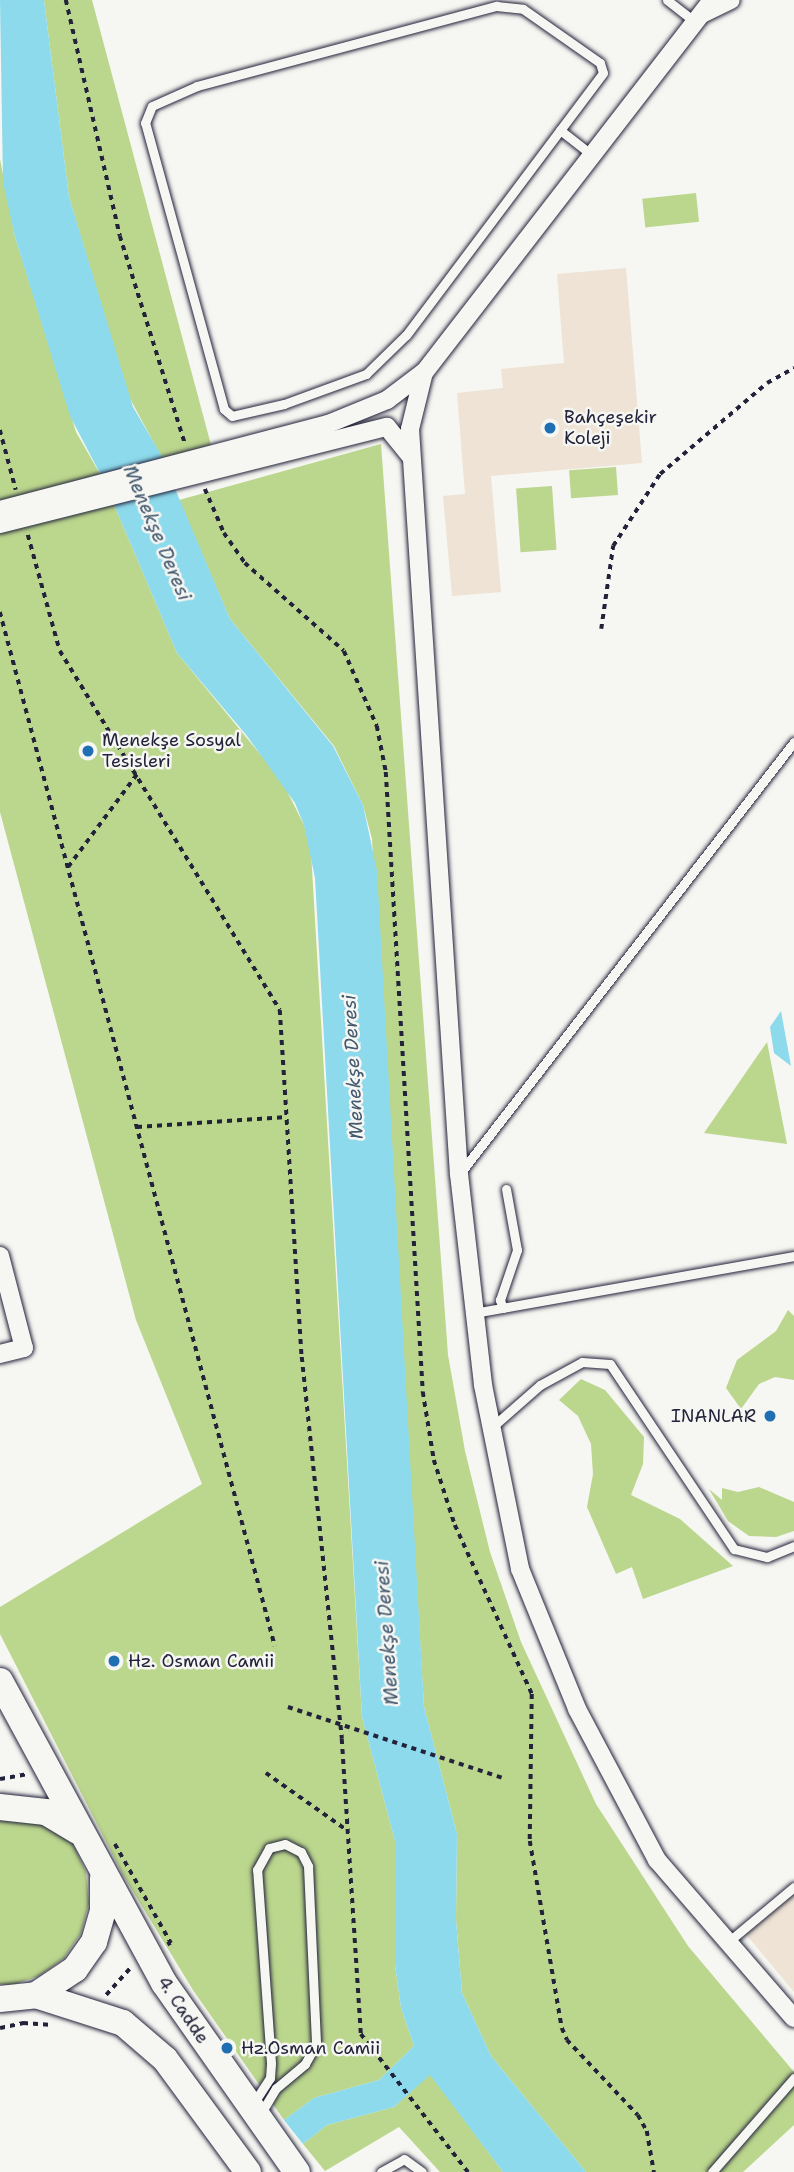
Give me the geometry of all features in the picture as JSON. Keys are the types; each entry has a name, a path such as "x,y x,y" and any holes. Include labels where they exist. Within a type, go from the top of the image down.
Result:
{"main road":[{"path":"0,1681 79,1832"},
{"path":"0,1807 46,1812 79,1832"},
{"name":"4. Cadde","path":"79,1832 164,1983 253,2114 297,2172"},
{"path":"36,1995 75,1969 94,1941 103,1910 103,1876"},
{"path":"0,1999 36,1995 123,2024 165,2059 248,2172"}],"street":[{"path":"189,468 328,424 387,400 424,372 703,12 731,0"},
{"path":"424,372 410,429 459,1174 474,1313 491,1428 520,1569 577,1709 657,1860 794,2018"},
{"path":"0,524 22,511 189,468 387,427 416,403"},
{"path":"387,427 412,458"},
{"path":"0,510 22,511"},
{"path":"0,1256 24,1348 0,1354"}],"lane":[{"path":"667,0 703,12"},
{"path":"496,6 523,9 600,62 603,73 560,130 406,335 366,374 284,404 232,416 224,409 145,123 152,106 197,86 496,6"},
{"path":"560,130 591,154"},
{"path":"459,1174 794,742"},
{"path":"503,1308 503,1291 517,1250 506,1189"},
{"path":"474,1313 794,1256"},
{"path":"491,1428 540,1385 582,1362 610,1364 734,1549 767,1557 794,1546"},
{"path":"285,1844 301,1852 308,1866 316,2044 304,2064 276,2088 253,2114 270,2078 271,2063 257,1870 269,1848 285,1844"},
{"path":"728,1942 794,1887"},
{"path":"712,2172 794,2078"},
{"path":"381,2172 404,2159 422,2172"}],"path":[{"path":"66,0 120,236 189,468 224,533 245,563 344,651 377,726 386,772 423,1392 434,1460 455,1525 532,1694 530,1841 562,2028 567,2040 638,2115 647,2131 653,2171"},
{"path":"601,629 612,546 660,474 767,383 794,368"},
{"path":"0,430 54,637 276,998 287,1117 302,1357 348,1831 361,2034 387,2072 468,2172"},
{"path":"0,612 275,1646"},
{"path":"68,867 137,775"},
{"path":"137,1127 287,1117"},
{"path":"288,1707 503,1778"},
{"path":"266,1773 348,1831"},
{"path":"0,1779 29,1774"},
{"path":"106,1996 135,1963"},
{"path":"0,2028 23,2023 57,2025"}],"shaded area":[{"name":"Bahçeşekir Koleji","path":"626,268 642,463 491,476 501,592 452,596 443,496 465,494 457,393 503,388 501,369 564,363 557,274"},
{"path":"794,1892 794,1992 745,1933"}],"green space":[{"path":"44,0 92,0 211,445 162,458 128,395 69,197"},
{"path":"0,159 15,237 76,432 104,481 177,653 282,781 304,825 311,852 362,1717 395,1841 395,1965 401,2008 414,2046 379,2080 314,2098 284,2120 193,1990 123,1875 0,1634 0,1607 202,1484 136,1320 0,812"},
{"path":"696,193 699,222 645,227 642,199"},
{"path":"381,444 448,1355 465,1451 490,1552 521,1642 596,1804 688,1946 794,2072 794,2125 743,2172 586,2172 491,2056 462,1993 456,1920 457,1834 424,1707 372,839 363,805 334,746 230,619 179,500"},
{"path":"616,467 618,495 571,498 569,470"},
{"path":"552,486 556,550 521,552 516,489"},
{"path":"767,1042 787,1144 704,1133"},
{"path":"788,1310 794,1316 794,1380 775,1377 759,1384 741,1409 726,1388 737,1360 776,1331"},
{"path":"581,1379 605,1390 644,1437 643,1464 631,1495 680,1519 733,1566 643,1599 632,1567 616,1574 587,1507 593,1474 591,1444 578,1416 559,1400"},
{"path":"759,1487 794,1502 794,1531 776,1537 749,1536 728,1521 709,1489 722,1500 722,1488 738,1492"},
{"path":"0,1808 51,1823 73,1844 86,1872 89,1903 81,1933 64,1958 39,1976 12,1985 0,1984"},
{"path":"430,2074 503,2172 440,2172 399,2127 325,2171 303,2144 327,2125 394,2107"}],"water":[{"name":"Menekşe Deresi","path":"0,0 44,0 69,197 133,407 160,453 230,619 333,746 363,805 377,871 424,1707 457,1834 456,1920 462,1993 491,2056 586,2172 503,2172 430,2075 394,2107 327,2125 303,2144 284,2120 314,2098 379,2080 414,2046 401,2008 395,1965 395,1841 362,1717 315,878 304,825 295,803 247,736 177,653 104,481 70,416 15,237 3,182"},
{"path":"781,1011 791,1066 774,1053 770,1027"}],"place":[{"name":"Bahçeşekir Koleji","path":"550,428"},
{"name":"Menekşe Sosyal Tesisleri","path":"88,751"},
{"name":"INANLAR","path":"770,1416"},
{"name":"Hz. Osman Camii","path":"114,1661"},
{"name":"Hz.Osman Camii","path":"227,2048"}]}
